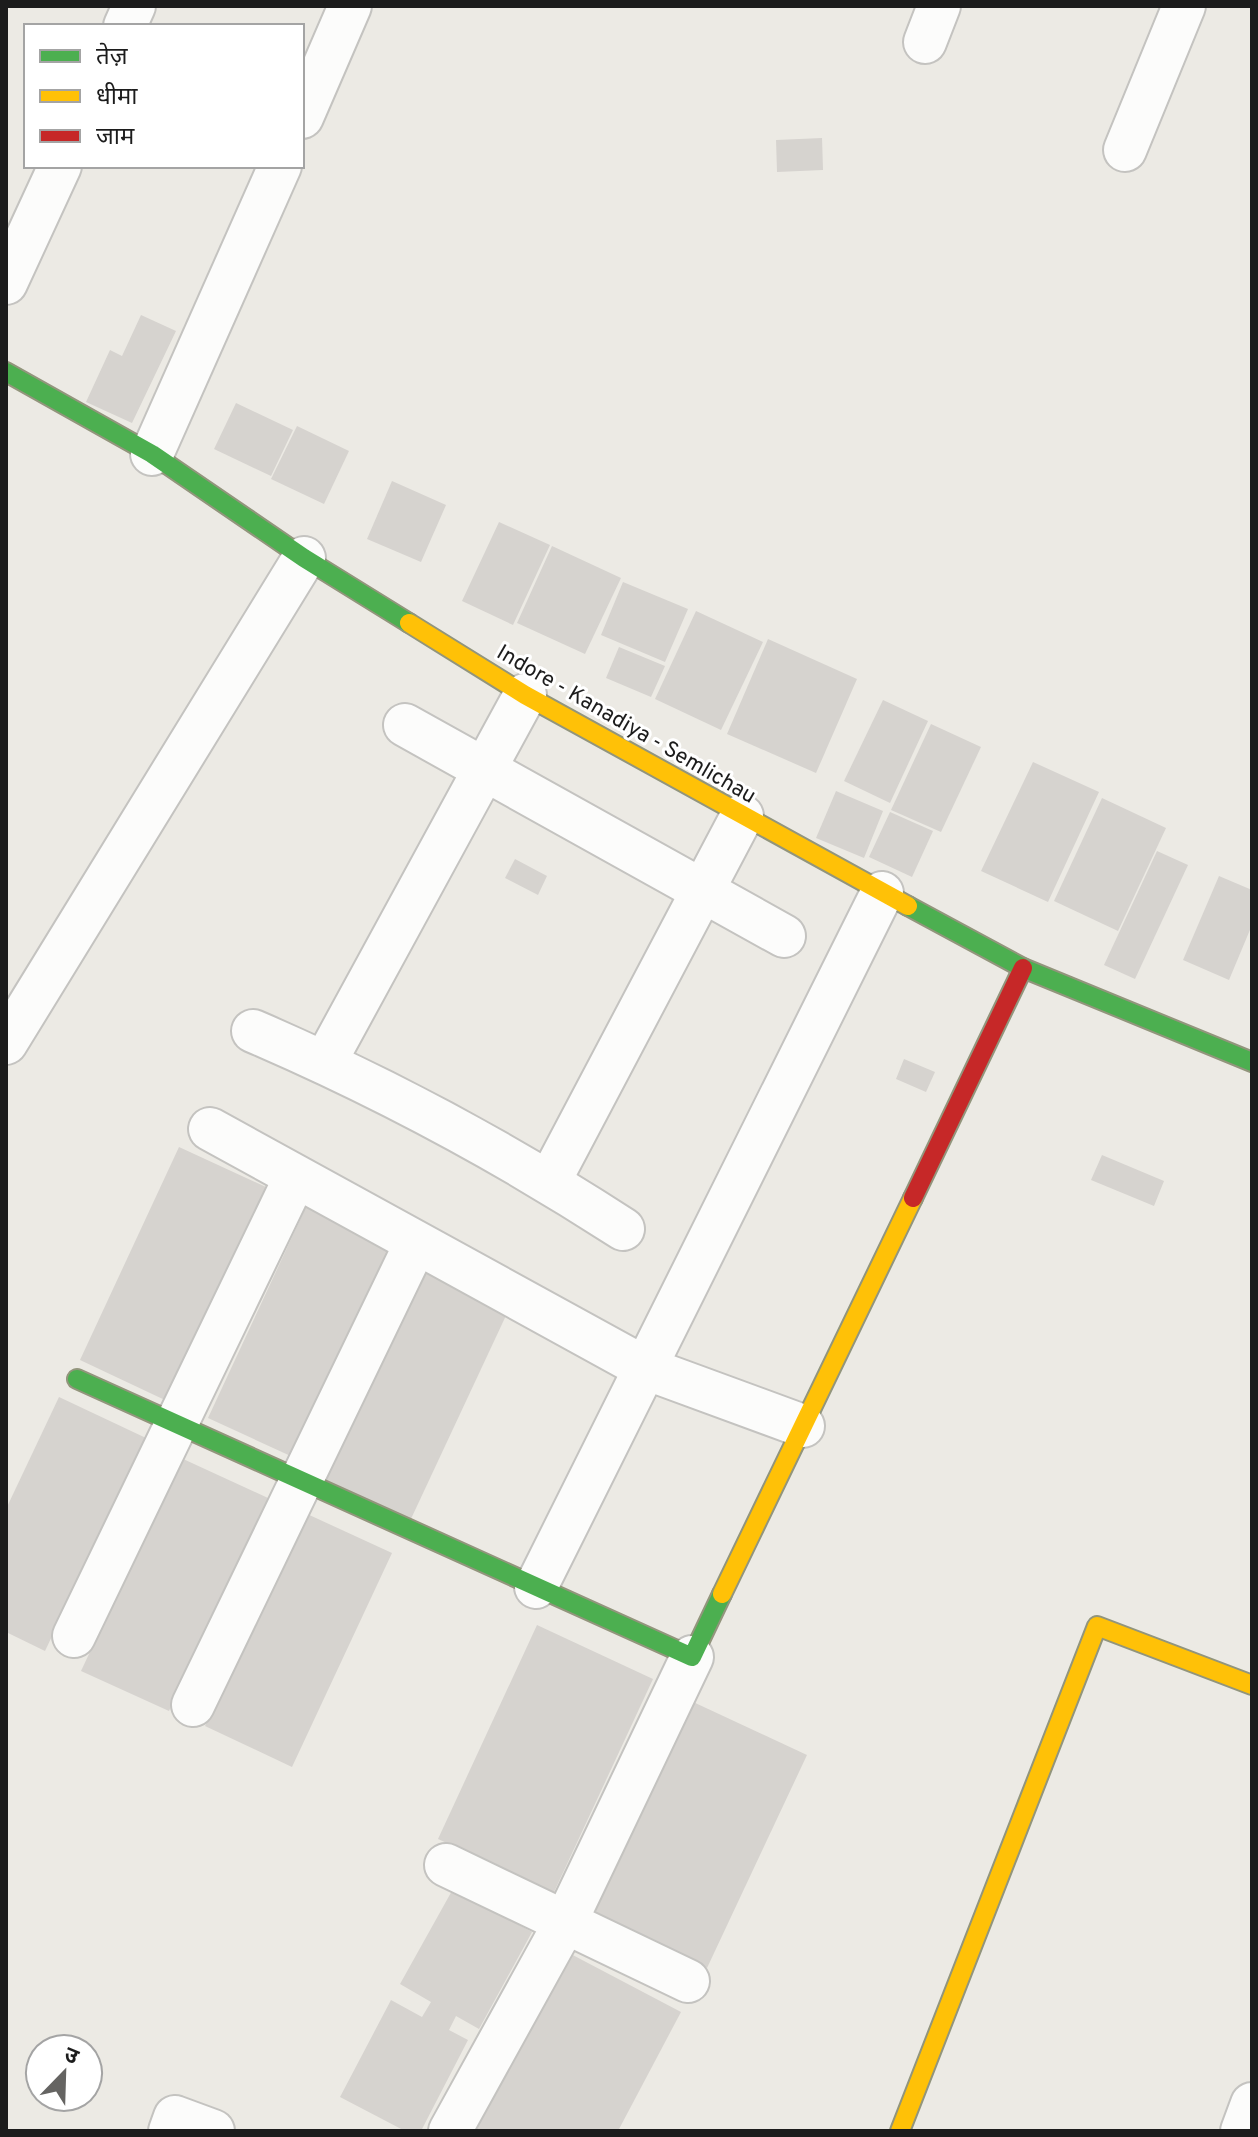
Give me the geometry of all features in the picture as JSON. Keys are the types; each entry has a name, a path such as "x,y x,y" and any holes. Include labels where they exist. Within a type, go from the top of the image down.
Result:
{"street":[{"path":"304,112 350,6"},
{"path":"1125,150 1184,6"},
{"path":"6,283 59,168"},
{"path":"152,454 279,168"},
{"name":"Indore - Kanadiya - Semlichau","path":"6,372 152,454 304,558 525,695 742,816 1023,968 1252,1062"},
{"path":"6,1043 304,558"},
{"path":"325,1062 525,695"},
{"path":"405,725 484,771 703,888 784,936"},
{"path":"549,1182 742,816"},
{"path":"536,1587 882,893"},
{"path":"450,2131 566,1921 1023,968"},
{"path":"253,1031 325,1062 549,1182 623,1229"},
{"path":"210,1129 415,1245 645,1368 803,1426"},
{"path":"74,1636 295,1178"},
{"path":"193,1705 415,1245"},
{"path":"77,1379 692,1657"},
{"path":"900,2131 1097,1626 1252,1685"},
{"path":"446,1865 688,1981"},
{"path":"1242,2131 1252,2104"},
{"path":"170,2131 175,2117 213,2131"}],"building":[{"path":"822,138 823,170 777,172 776,140"},
{"path":"141,315 176,331 132,423 86,402 110,350 122,356"},
{"path":"236,403 293,430 271,476 214,449"},
{"path":"297,426 349,451 324,504 271,479"},
{"path":"392,481 446,505 421,562 367,539"},
{"path":"499,522 550,545 513,625 462,601"},
{"path":"552,546 621,578 585,654 517,623"},
{"path":"623,582 688,609 665,662 601,635"},
{"path":"696,611 763,642 721,730 655,699"},
{"path":"768,639 857,679 816,773 727,734"},
{"path":"619,647 665,666 651,697 606,678"},
{"path":"883,700 928,721 890,803 844,781"},
{"path":"931,724 981,747 941,832 891,810"},
{"path":"1033,762 1099,792 1048,902 981,871"},
{"path":"836,791 883,811 864,858 816,838"},
{"path":"1102,798 1166,828 1118,931 1054,901"},
{"path":"890,812 933,831 912,877 869,857"},
{"path":"1157,851 1188,865 1135,979 1104,965"},
{"path":"515,859 547,876 538,895 505,878"},
{"path":"1219,876 1252,890 1252,925 1229,980 1183,960"},
{"path":"904,1059 935,1072 926,1092 896,1079"},
{"path":"179,1147 266,1187 167,1401 80,1360"},
{"path":"1102,1155 1164,1181 1154,1206 1091,1180"},
{"path":"306,1207 393,1247 295,1458 208,1418"},
{"path":"423,1267 510,1307 410,1521 323,1480"},
{"path":"59,1397 146,1438 45,1651 6,1632 6,1509"},
{"path":"181,1458 268,1498 169,1711 81,1671"},
{"path":"305,1513 392,1553 292,1767 205,1726"},
{"path":"537,1625 653,1679 554,1892 438,1839"},
{"path":"691,1701 807,1755 707,1968 591,1913"},
{"path":"453,1889 532,1932 479,2029 456,2016 449,2030 468,2040 421,2131 405,2131 340,2097 391,2000 422,2017 431,2002 400,1984"},
{"path":"567,1952 681,2012 618,2131 473,2131"}],"traffic: fast":[{"path":"6,372 152,454 304,558 409,623"},
{"path":"908,906 1023,968 1252,1062"},
{"path":"77,1379 692,1657 722,1594"}],"traffic: slow":[{"path":"409,623 525,695 908,906"},
{"path":"722,1594 913,1198"},
{"path":"900,2131 1097,1626 1252,1685"}],"traffic: jam":[{"path":"913,1198 1023,968"}]}
